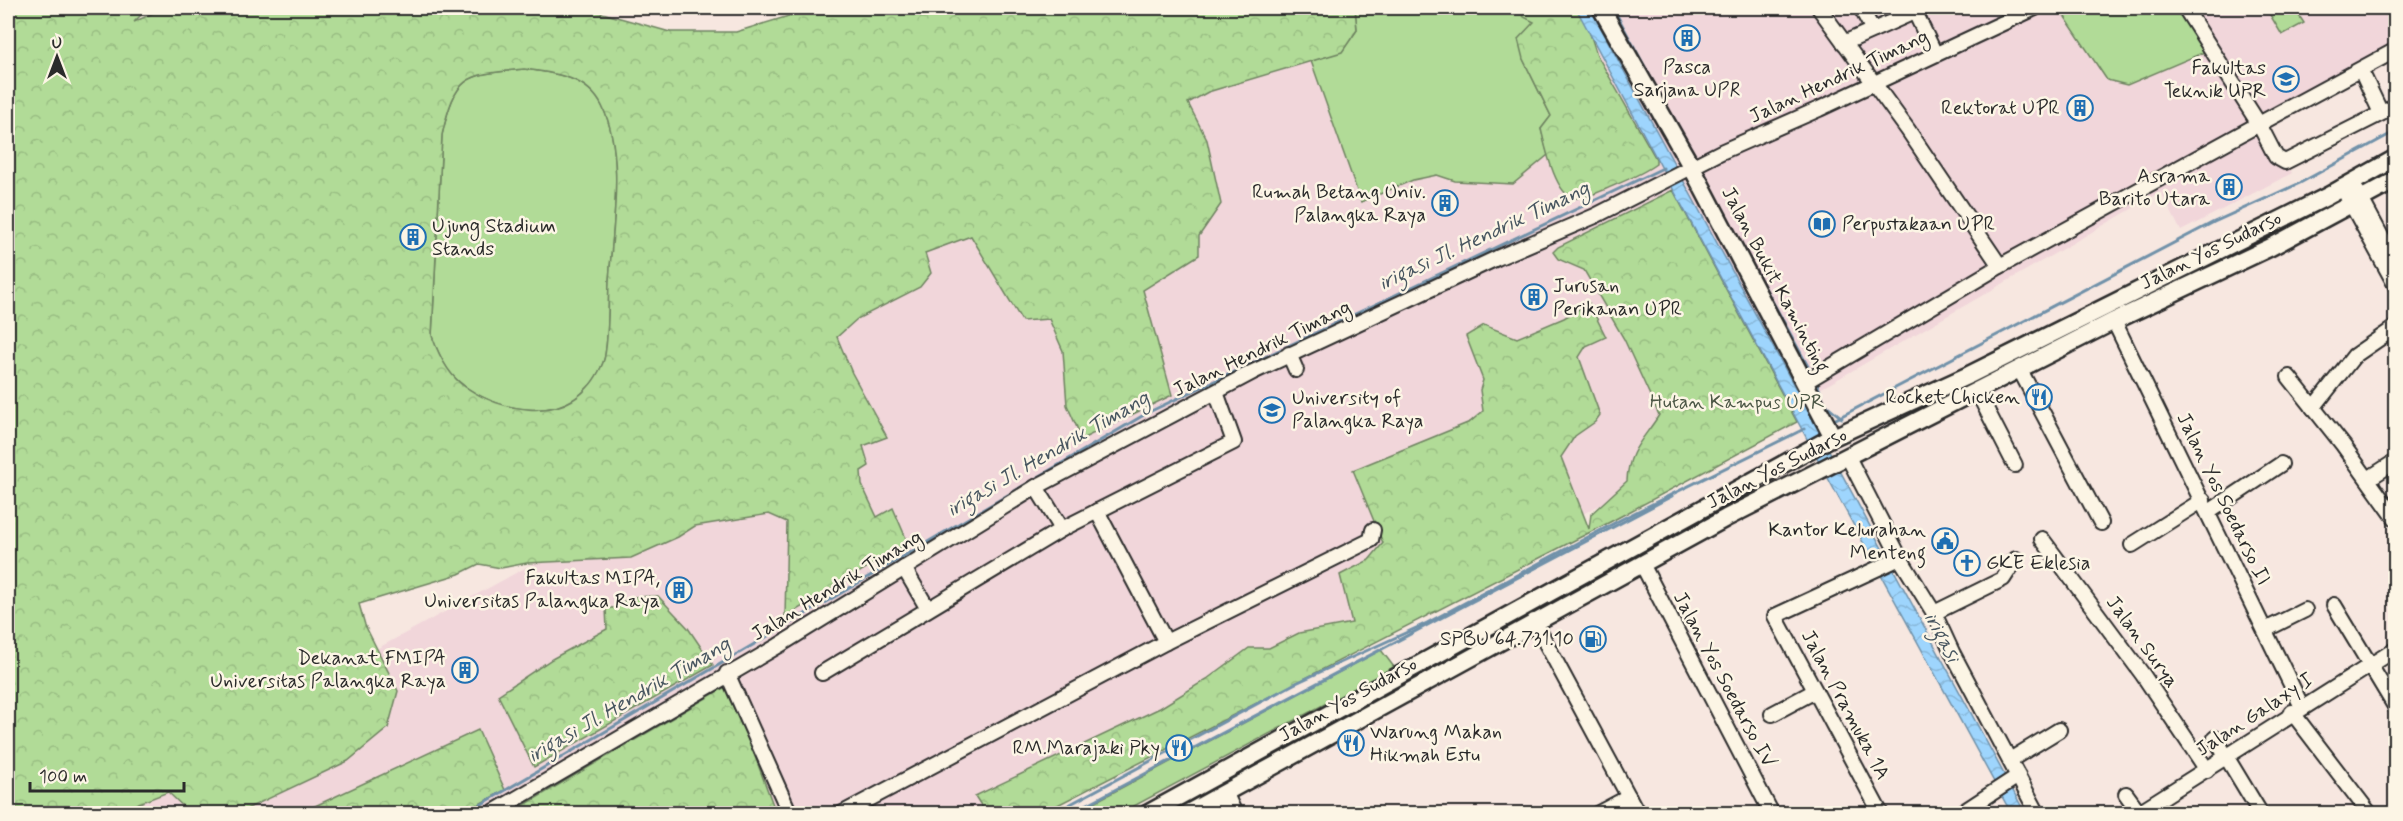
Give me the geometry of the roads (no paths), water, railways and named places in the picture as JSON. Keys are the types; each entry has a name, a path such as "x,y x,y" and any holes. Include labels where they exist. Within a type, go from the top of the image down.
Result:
{"main road":[{"name":"Jalan Bukit Kaminting","path":"1601,8 1683,172 1805,382 1830,436"},
{"name":"Jalan Yos Sudarso","path":"1148,813 1810,450 1830,436 1969,375 2396,158"},
{"name":"Jalan Yos Sudarso","path":"1186,813 1534,621 1820,470 2114,321 2271,247 2396,180"},
{"path":"1969,375 1977,391"},
{"path":"1685,519 1694,536"},
{"path":"1407,670 1415,686"}],"street":[{"path":"1819,8 1874,83 2000,266"},
{"path":"1862,8 1874,30"},
{"name":"Jalan Hendrik Timang","path":"490,813 727,674 1036,487 1215,392 1289,354 2036,8"},
{"path":"2185,8 2259,124 2276,157 2284,162 2396,106"},
{"path":"1844,43 1919,10 1935,54"},
{"path":"1805,382 2000,266 2396,50"},
{"path":"2364,77 2381,113"},
{"path":"2348,184 2396,286"},
{"path":"2356,201 2396,264"},
{"name":"Jalan Yos Soedarso II","path":"2114,321 2206,506 2265,630 2297,704 2370,813"},
{"path":"2313,408 2354,356 2396,327"},
{"path":"1289,354 1296,370"},
{"path":"2020,370 2101,523"},
{"path":"2289,377 2396,519"},
{"path":"1977,391 2015,465"},
{"path":"822,673 1062,529 1234,442 1215,392"},
{"path":"1843,459 1889,563 1934,612 1952,652 2038,813"},
{"path":"2368,479 2396,461"},
{"path":"2132,545 2281,464"},
{"path":"1036,487 1062,529"},
{"path":"1097,511 1166,642"},
{"path":"841,813 1166,642 1371,540 1373,530"},
{"name":"Jalan Surya","path":"2043,539 2143,675 2204,766"},
{"path":"1934,612 2003,579 2016,559"},
{"name":"Jalan Pramuka 1A","path":"1881,813 1775,616 1889,563"},
{"name":"Jalan Yos Soedarso IV","path":"1642,564 1772,813"},
{"path":"904,568 928,609"},
{"path":"2334,605 2396,708"},
{"path":"2265,630 2305,610"},
{"path":"1534,621 1638,813"},
{"name":"Jalan Galaxy I","path":"2134,806 2204,766 2222,748 2297,704 2370,666 2396,649"},
{"path":"1204,813 1449,668"},
{"path":"727,674 790,813"},
{"path":"1772,714 1815,691"},
{"path":"2010,760 2059,730"},
{"path":"2222,748 2261,813"},
{"path":"1960,813 2017,777"},
{"path":"1225,792 1235,813"},
{"path":"1597,813 1629,797"}],"water":[{"path":"1576,8 1590,8 2025,813 2011,813 1836,493"}],"waterway":[{"path":"1613,8 1659,93"},
{"path":"1830,422 2214,222 2300,183 2396,131"},
{"name":"irigasi Jl. Hendrik Timang","path":"465,814 1149,412 1663,168"},
{"path":"1741,244 1811,372"},
{"path":"1816,381 1825,404 1842,418"},
{"path":"1052,814 1294,684 1427,623 1622,519 1804,429"},
{"path":"1069,814 1672,496"}],"place":[{"name":"Pasca Sarjana UPR","path":"1687,38"},
{"name":"Fakultas Teknik UPR","path":"2286,79"},
{"name":"Rektorat UPR","path":"2080,108"},
{"name":"Asrama Barito Utara","path":"2229,187"},
{"name":"Rumah Betang Univ. Palangka Raya","path":"1445,203"},
{"name":"Perpustakaan UPR","path":"1822,224"},
{"name":"Ujung Stadium Stands","path":"413,237"},
{"name":"Jurusan Perikanan UPR","path":"1534,297"},
{"name":"Rocket Chicken","path":"2039,397"},
{"name":"University of Palangka Raya","path":"1272,410"},
{"name":"Kantor Kelurahan Menteng","path":"1945,541"},
{"name":"GKE Eklesia","path":"1967,563"},
{"name":"Fakultas MIPA, Universitas Palangka Raya","path":"679,590"},
{"name":"SPBU 64.731.10","path":"1593,639"},
{"name":"Dekanat FMIPA Universitas Palangka Raya","path":"465,670"},
{"name":"Warung Makan Hikmah Estu","path":"1351,743"},
{"name":"RM.Marajaki Pky","path":"1179,748"}],"park label":[{"name":"Hutan Kampus UPR","path":"1737,402"}],"water label":[{"name":"irigasi","path":"1942,637"}]}
